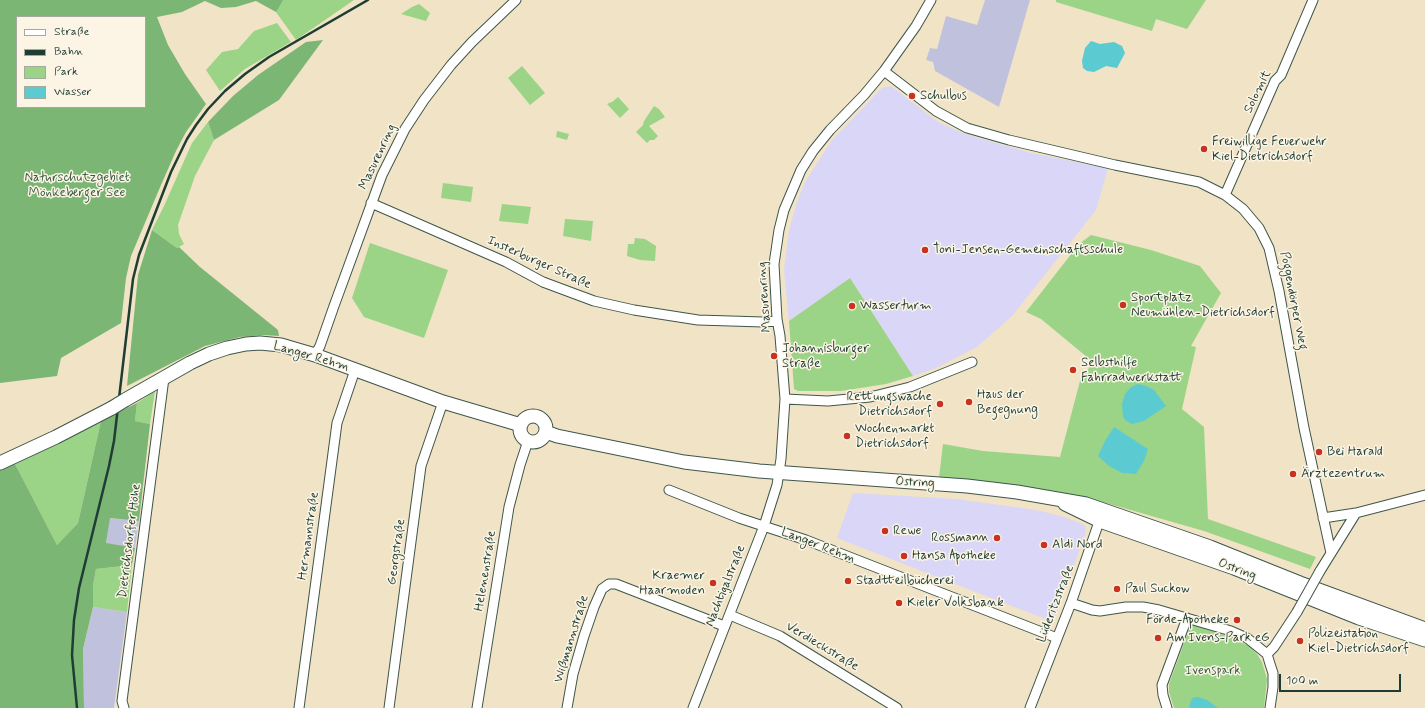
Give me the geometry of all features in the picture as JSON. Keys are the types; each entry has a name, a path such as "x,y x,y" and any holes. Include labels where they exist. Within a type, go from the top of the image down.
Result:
{"street":[{"name":"Masurenring","path":"315,356 320,346 382,175 405,129 424,100 451,65 472,42 516,0"},
{"name":"Masurenring","path":"779,473 785,399 780,336 777,321 774,264 779,230 784,210 805,164 826,135 864,95 884,71 916,26 931,0"},
{"name":"Solomit","path":"1225,196 1275,81 1281,75 1313,0"},
{"name":"Poggendörper Weg","path":"884,71 936,111 967,128 1016,142 1115,165 1200,182 1225,196 1243,209 1259,228 1269,248 1304,428 1331,553"},
{"name":"Insterburger Straße","path":"372,203 506,262 543,282 594,301 634,310 698,320 756,322 777,321"},
{"name":"Langer Rehm","path":"0,463 56,437 112,408 190,363 209,354 246,344 260,343 281,345 443,402 521,425"},
{"path":"785,399 828,401 870,397 910,387 972,362"},
{"name":"Hermannstraße","path":"299,708 337,423 355,370"},
{"name":"Dietrichsdorfer Höhe","path":"124,708 122,701 164,378"},
{"name":"Georgstraße","path":"389,708 421,466 443,402"},
{"path":"537,416 544,421 546,432 541,439 537,441 528,441 521,432 521,425 526,418 537,416"},
{"path":"546,432 557,436 684,462 779,473"},
{"name":"Helenenstraße","path":"477,708 509,507 528,441"},
{"name":"Ostring","path":"779,473 967,486 1086,504 1102,515 1234,568 1359,618 1425,640"},
{"name":"Nachtigalstraße","path":"693,708 764,526 779,473"},
{"name":"Langer Rehm","path":"669,490 739,518 806,540 1057,638"},
{"path":"1323,518 1356,513 1425,495"},
{"path":"1267,654 1274,647 1297,612 1320,571 1356,513"},
{"name":"Ostring","path":"1102,515 1210,547 1300,583 1425,629"},
{"name":"Lüderitzstraße","path":"1030,708 1072,603 1102,515"},
{"name":"Wißmannstraße","path":"567,708 573,674 586,629 602,589 609,584 616,584 724,626"},
{"path":"1072,603 1092,610 1100,611 1126,607 1143,607 1159,610 1231,631 1247,638 1267,654 1273,673 1270,708"},
{"name":"Verdieckstraße","path":"730,615 780,636 897,708"},
{"path":"1167,708 1162,685 1187,618"}],"shaded area":[{"path":"985,0 1030,0 999,107 935,71 933,62 926,60 930,48 937,49 946,16 977,25"},
{"name":"Toni-Jensen-Gemeinschaftsschule","path":"891,86 938,122 965,134 1031,153 1108,168 1096,210 1012,316 977,347 936,368 913,376 850,278 789,321 784,270 789,230 797,202 805,182 832,140 882,88"},
{"path":"853,493 956,499 1036,510 1061,516 1083,524 1086,527 1085,535 1053,622 837,538"},
{"path":"109,518 139,521 135,548 106,544"},
{"path":"93,607 127,612 114,708 84,708 83,649"}],"green space":[{"name":"Naturschutzgebiet Mönkeberger See","path":"0,0 283,0 276,12 256,1 236,7 221,8 205,1 182,12 157,17 168,45 185,74 206,104 186,132 176,151 131,256 126,278 121,323 61,358 57,376 0,383"},
{"path":"270,0 354,0 296,40 276,12"},
{"path":"1056,0 1206,0 1187,29 1156,19 1152,31 1056,2"},
{"path":"419,4 430,13 426,21 401,14 412,7"},
{"path":"277,23 291,42 245,69 220,91 206,70 222,52 238,49 254,31"},
{"path":"323,40 279,100 214,140 208,122 233,96 258,75 306,42"},
{"path":"522,66 545,93 530,105 508,78"},
{"path":"618,97 629,109 620,118 607,104"},
{"path":"654,106 659,109 665,117 649,126 658,136 654,140 650,140 647,143 636,132 643,125"},
{"path":"208,122 214,140 195,176 178,225 179,234 184,244 177,248 152,230 192,143"},
{"path":"557,131 569,134 567,140 556,137"},
{"path":"443,183 473,187 471,202 441,198"},
{"path":"502,204 531,207 528,224 499,221"},
{"path":"565,219 593,221 591,241 563,236"},
{"path":"152,230 177,248 179,247 200,267 278,330 279,336 263,335 240,337 205,346 127,386 138,275"},
{"path":"1091,235 1151,250 1200,266 1221,293 1191,346 1196,347 1182,409 1204,427 1208,519 1316,557 1310,569 1204,531 1099,501 983,481 939,478 943,444 983,451 1060,457 1080,381 1093,362 1041,319 1026,312 1079,244"},
{"path":"635,238 645,239 656,246 655,261 640,260 627,256 628,244 634,244"},
{"path":"370,243 448,270 424,338 364,317 352,298"},
{"path":"850,278 913,376 886,384 841,391 798,391 794,389 789,321"},
{"path":"155,391 150,424 135,421 137,403"},
{"path":"137,403 135,421 150,424 139,521 110,518 106,543 135,548 132,565 96,569 93,586 93,607 83,649 84,708 0,708 0,467 14,462 57,545 78,523 101,421"},
{"path":"101,421 78,523 57,545 14,462"},
{"path":"132,565 127,612 93,607 93,586 96,569"},
{"name":"Ivenspark","path":"1191,624 1229,637 1249,646 1257,654 1262,662 1267,679 1264,708 1174,708 1169,692 1169,684"}],"water":[{"path":"1091,41 1100,44 1114,42 1122,46 1125,53 1117,68 1106,66 1094,72 1087,71 1083,68 1082,61 1085,48"},
{"path":"1138,384 1154,390 1166,406 1144,421 1132,424 1125,420 1123,416 1122,404 1125,394 1131,387"},
{"path":"1114,427 1148,449 1144,461 1136,474 1122,473 1109,466 1098,456"},
{"path":"1194,697 1207,700 1218,708 1189,708 1191,700"}],"railway":[{"path":"77,708 72,655 74,620 79,588 114,441 133,279 139,255 171,172 187,139 196,125 208,109 225,91 245,74 269,57 368,0"}],"place":[{"name":"Schulbus","path":"912,96"},
{"name":"Freiwillige Feuerwehr Kiel-Dietrichsdorf","path":"1204,149"},
{"name":"Toni-Jensen-Gemeinschaftsschule","path":"925,250"},
{"name":"Sportplatz Neumühlen-Dietrichsdorf","path":"1123,305"},
{"name":"Wasserturm","path":"852,306"},
{"name":"Johannisburger Straße","path":"774,356"},
{"name":"Selbsthilfe Fahrradwerkstatt","path":"1073,370"},
{"name":"Haus der Begegnung","path":"969,402"},
{"name":"Rettungswache Dietrichsdorf","path":"940,404"},
{"name":"Wochenmarkt Dietrichsdorf","path":"847,436"},
{"name":"Bei Harald","path":"1319,452"},
{"name":"Ärztezentrum","path":"1293,474"},
{"name":"Rewe","path":"885,531"},
{"name":"Rossmann","path":"997,538"},
{"name":"Aldi Nord","path":"1044,545"},
{"name":"Hansa Apotheke","path":"904,556"},
{"name":"Stadtteilbücherei","path":"848,581"},
{"name":"Kraemer Haarmoden","path":"713,583"},
{"name":"Paul Suckow","path":"1117,589"},
{"name":"Kieler Volksbank","path":"899,603"},
{"name":"Förde-Apotheke","path":"1237,620"},
{"name":"Am Ivens-Park eG","path":"1158,638"},
{"name":"Polizeistation Kiel-Dietrichsdorf","path":"1300,641"}]}
